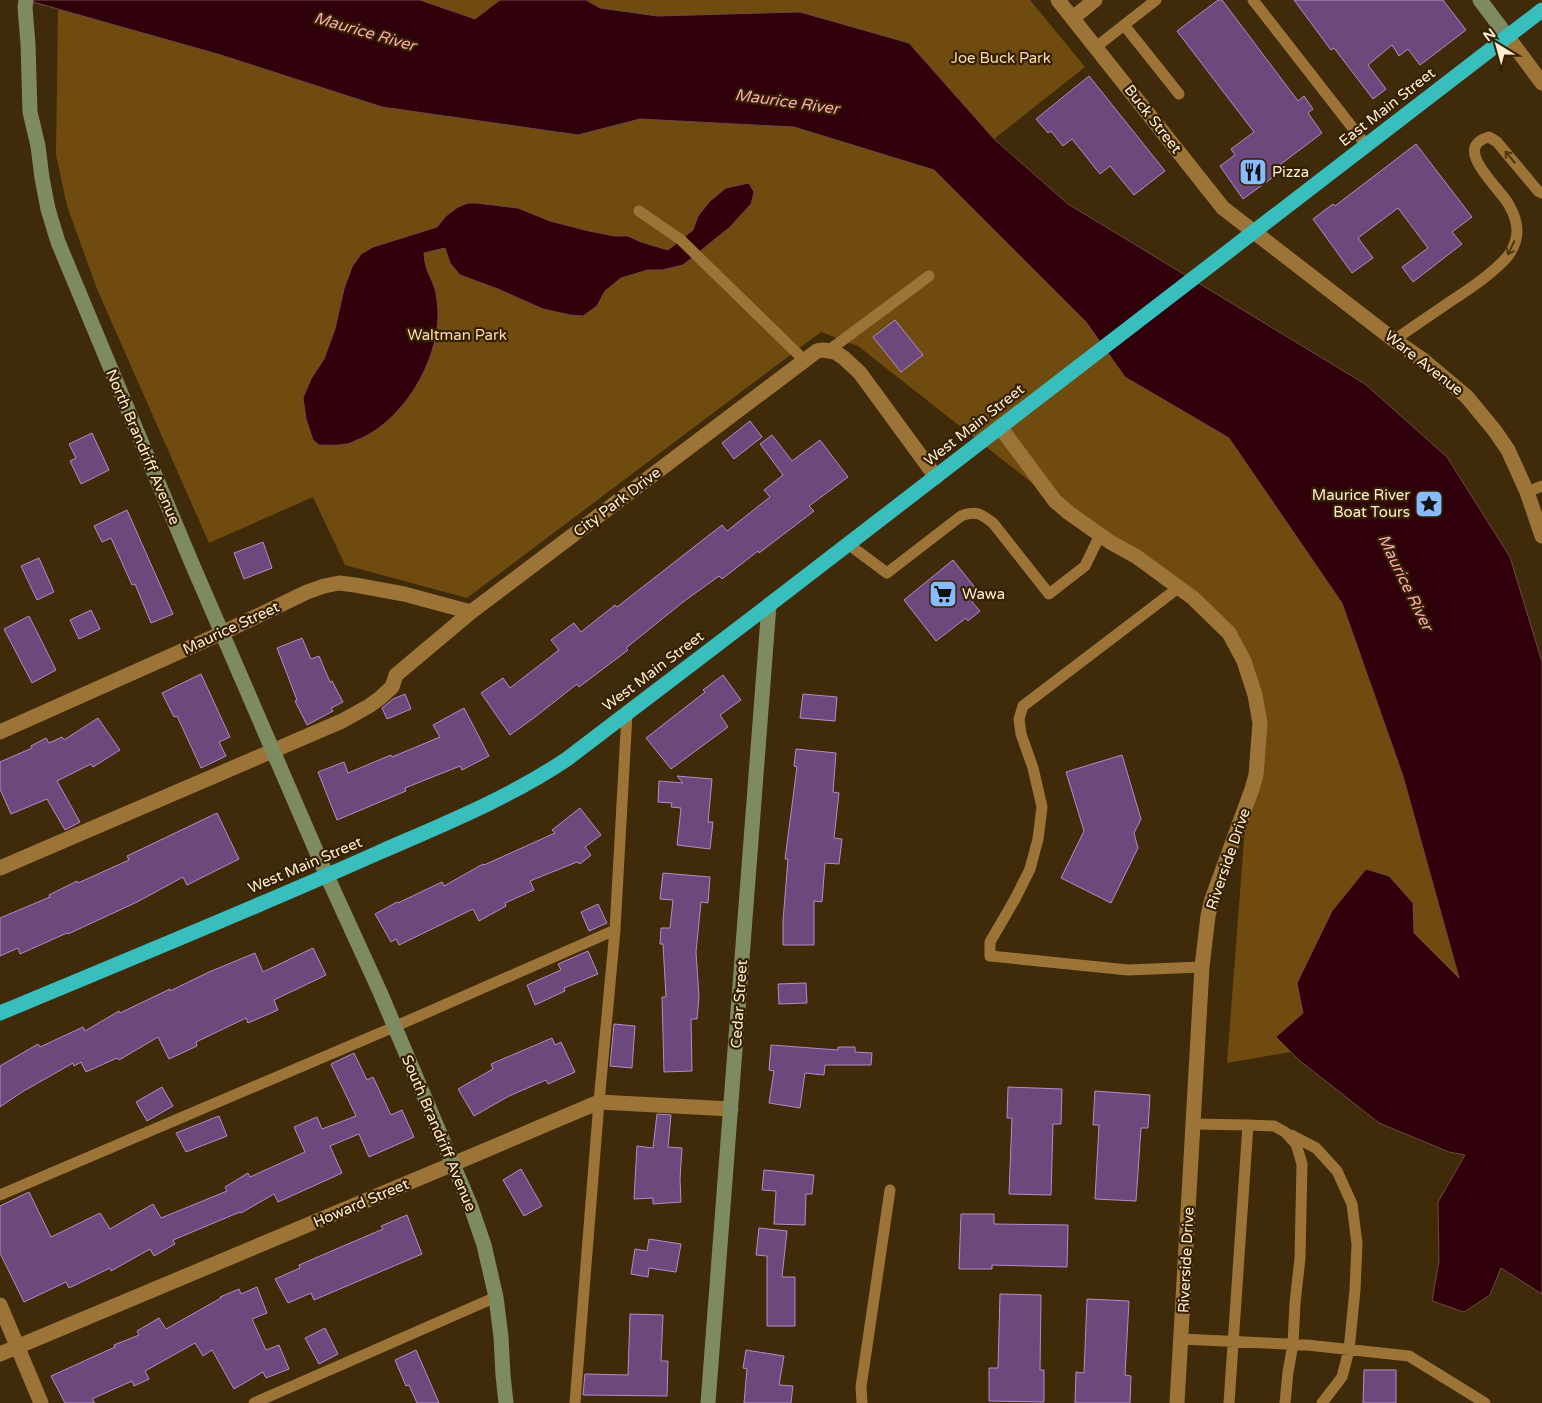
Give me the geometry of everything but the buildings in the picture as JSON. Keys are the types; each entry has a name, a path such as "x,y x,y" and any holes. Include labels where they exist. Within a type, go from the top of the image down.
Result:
{"highway":[{"name":"East Main Street","path":"1253,231 1542,10"},
{"name":"West Main Street","path":"0,1013 327,876 517,789 559,764 769,605 1253,231"}],"main road":[{"path":"1480,0 1507,36"},
{"name":"North Brandriff Avenue","path":"25,4 30,112 38,146 48,209 58,242 190,559 327,876"},
{"name":"Cedar Street","path":"708,1403 769,605"},
{"name":"South Brandriff Avenue","path":"327,876 471,1207 484,1246 496,1296 506,1403"}],"street":[{"name":"Buck Street","path":"1058,0 1212,195 1223,208 1253,231"},
{"path":"1073,18 1095,0"},
{"path":"1507,36 1542,82"},
{"name":"Ware Avenue","path":"1253,231 1394,340 1423,360 1467,397 1508,450 1527,492 1542,536"},
{"name":"City Park Drive","path":"272,750 342,721 369,706 392,688 396,675 471,612 804,360 817,351 828,351"},
{"path":"828,351 835,352 844,358 860,373 936,476"},
{"name":"Riverside Drive","path":"1000,427 1055,501 1068,514 1137,558 1193,598 1229,633 1244,661 1255,694 1260,723 1256,775 1210,907 1202,967 1177,1403"},
{"name":"Maurice Street","path":"0,732 222,633 307,592 324,586 339,583 404,594 471,612"},
{"path":"0,868 272,750"},
{"name":"Howard Street","path":"0,1354 599,1102 731,1109"},
{"path":"0,1306 41,1403"}],"lane":[{"path":"1096,47 1156,0"},
{"path":"1253,0 1366,145"},
{"path":"1124,25 1179,94"},
{"path":"1394,340 1478,283 1509,254 1516,240 1517,229 1509,204 1478,164 1475,146 1481,139 1489,137 1497,142 1542,193"},
{"path":"639,210 681,240 697,258 804,360"},
{"path":"828,351 929,276"},
{"path":"1527,492 1542,486"},
{"path":"848,544 887,573 961,516 970,512 982,514 993,523 1049,594 1085,566 1100,535"},
{"path":"1178,588 1023,706 1019,719 1021,734 1033,768 1042,807 1038,839 1030,869 990,942 990,956 1128,970 1202,967"},
{"path":"575,1403 615,930 627,714"},
{"path":"0,1195 394,1027 615,930"},
{"path":"1194,1124 1274,1126 1316,1148 1337,1172 1352,1204 1357,1244 1356,1290 1349,1350 1342,1377 1322,1403"},
{"path":"1229,1403 1248,1125"},
{"path":"1284,1132 1296,1144 1302,1164 1300,1258 1293,1344 1285,1403"},
{"path":"862,1403 861,1387 890,1190"},
{"path":"254,1403 496,1296"},
{"path":"1182,1339 1307,1345 1409,1356 1485,1403"}],"green space":[{"path":"420,0 500,0 475,19"},
{"name":"Joe Buck Park","path":"586,0 1030,0 1085,67 994,139 909,43 800,12 657,16 600,8"},
{"name":"Waltman Park","path":"58,9 221,55 382,107 578,135 640,119 794,127 934,170 1086,322 1229,438 1342,603 1403,776 1459,979 1396,1034 1227,1063 1255,695 1239,636 1055,501 858,346 821,332 467,598 345,565 313,497 209,543 97,289 67,206 56,155"}],"water":[{"name":"Maurice River","path":"26,0 420,0 475,19 500,0 586,0 600,8 657,16 800,12 909,43 994,139 1068,204 1365,384 1447,457 1510,557 1542,662 1542,1294 1501,1268 1490,1295 1464,1312 1432,1301 1439,1261 1438,1202 1465,1155 1449,1152 1379,1123 1299,1060 1276,1037 1303,1013 1297,983 1332,911 1366,869 1389,876 1413,903 1414,933 1459,978 1403,776 1342,603 1229,438 1125,377 1086,322 934,170 794,127 640,119 578,135 382,107 221,55"},
{"path":"749,183 754,192 751,204 730,227 683,265 662,270 648,270 621,278 605,291 597,306 583,316 543,309 460,275 450,263 445,248 424,253 427,268 436,292 438,316 432,352 415,388 391,418 376,430 360,439 348,444 336,445 319,445 313,440 306,419 303,398 311,379 324,359 335,329 344,289 352,267 361,254 373,247 437,227 446,216 458,207 468,203 518,208 550,221 614,236 628,236 668,250 693,230 698,216 710,201 726,188"}],"place":[{"name":"Pizza","path":"1253,172"},
{"name":"Maurice River Boat Tours","path":"1429,504"},
{"name":"Wawa","path":"943,594"}]}
